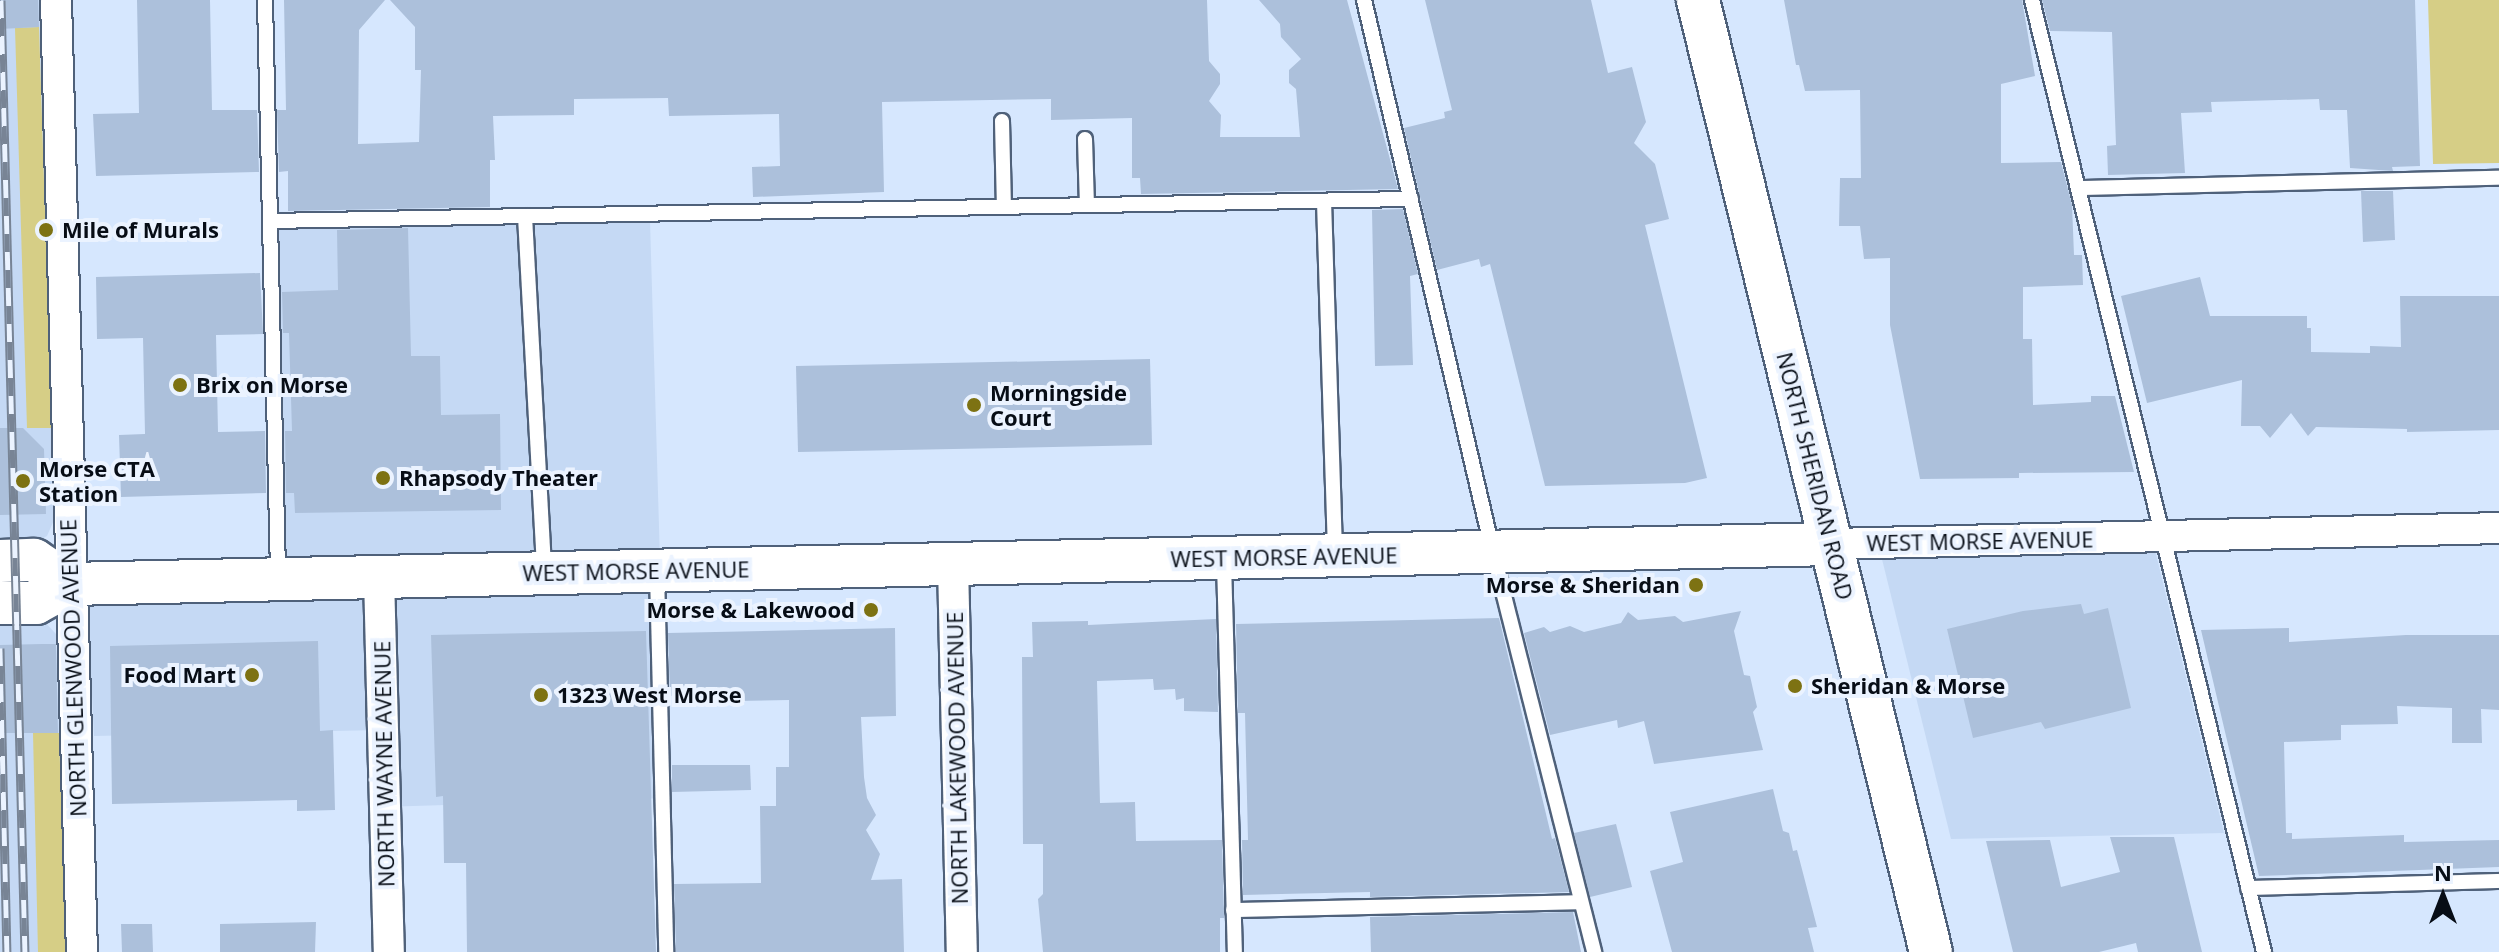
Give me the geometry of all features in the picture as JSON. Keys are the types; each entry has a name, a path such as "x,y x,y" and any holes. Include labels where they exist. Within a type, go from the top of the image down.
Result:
{"street":[{"name":"NORTH GLENWOOD AVENUE","path":"56,0 82,952"},
{"name":"NORTH SHERIDAN ROAD","path":"1698,0 1931,952"},
{"name":"WEST MORSE AVENUE","path":"0,603 36,603 70,584 2499,528"},
{"path":"0,561 34,560 70,584"},
{"name":"NORTH LAKEWOOD AVENUE","path":"953,564 962,952"},
{"name":"NORTH WAYNE AVENUE","path":"379,577 389,952"}],"lane":[{"path":"265,0 278,579"},
{"path":"1364,0 1493,552 1594,952"},
{"path":"2032,0 2264,952"},
{"path":"1002,121 1004,207"},
{"path":"1085,139 1087,205"},
{"path":"2080,188 2499,178"},
{"path":"271,221 1411,199"},
{"path":"1324,201 1335,555"},
{"path":"525,216 544,573"},
{"path":"1224,558 1235,952"},
{"path":"657,571 666,952"},
{"path":"2248,888 2499,881"},
{"path":"1233,910 1581,902"}],"shaded area":[{"path":"0,0 39,0 54,520 47,536 37,541 0,542"},
{"path":"2428,0 2499,0 2499,163 2433,164"},
{"path":"39,27 52,428 27,428 15,28"},
{"path":"650,221 667,798 381,807 379,730 94,736 92,694 84,682 83,582 282,580 278,229"},
{"path":"2154,546 2224,833 1951,839 1880,551"},
{"path":"0,619 43,620 56,634 66,952 0,952"},
{"path":"33,733 59,733 66,952 38,952"}],"building":[{"path":"0,0 38,0 39,27 0,29"},
{"path":"137,0 210,0 212,110 257,110 259,172 96,176 93,114 139,113"},
{"path":"284,0 385,0 359,30 358,144 419,142 421,70 415,70 415,27 390,0 1207,0 1209,61 1220,74 1220,84 1209,101 1221,115 1220,137 1300,137 1296,89 1289,83 1289,70 1301,59 1281,37 1280,24 1259,0 1347,0 1398,189 1141,194 1140,178 1132,178 1132,118 1051,120 1051,99 882,102 884,192 753,197 752,167 780,166 779,114 669,116 668,98 574,99 574,115 493,116 495,160 490,160 490,207 288,211 288,171 279,172 277,110 286,110"},
{"path":"1425,0 1591,0 1608,73 1632,67 1646,122 1634,143 1655,164 1669,219 1645,225 1707,478 1685,483 1545,486 1490,264 1481,267 1479,259 1437,270 1404,128 1445,118 1444,112 1452,110"},
{"path":"1784,0 2022,0 2035,76 2001,84 2001,163 2061,162 2072,205 2074,255 2082,255 2083,285 2023,287 2023,339 2032,339 2033,405 2091,402 2091,396 2115,396 2134,472 2019,473 2019,478 1920,479 1890,325 1890,258 1864,259 1860,226 1839,226 1840,178 1861,178 1860,90 1805,91 1799,65 1796,65"},
{"path":"2042,0 2415,0 2420,166 2392,167 2393,171 2350,168 2347,110 2320,110 2319,99 2211,102 2212,112 2181,113 2185,173 2108,175 2107,146 2116,145 2112,32 2050,31"},
{"path":"2361,191 2393,191 2395,240 2363,242"},
{"path":"1403,209 1418,274 1410,276 1413,365 1375,366 1372,210"},
{"path":"408,228 411,356 440,356 441,415 500,414 501,510 295,513 294,493 286,493 285,431 292,431 289,333 283,333 282,292 338,290 337,230"},
{"name":"Brix on Morse","path":"260,273 263,334 216,335 218,432 265,431 266,493 121,497 119,435 145,434 143,338 97,339 96,277"},
{"path":"2200,277 2210,316 2307,316 2307,328 2311,328 2311,352 2370,353 2370,346 2401,347 2400,296 2499,296 2499,430 2407,432 2407,429 2316,427 2308,436 2291,413 2270,438 2260,426 2241,426 2242,380 2147,403 2121,296"},
{"name":"Morningside Court","path":"1150,359 1152,445 798,452 796,366"},
{"name":"Morse CTA Station","path":"0,428 23,428 44,449 46,514 0,515"},
{"path":"2081,604 2084,614 2108,608 2131,708 2045,729 2041,722 1973,738 1947,629 2023,611"},
{"path":"1741,611 1734,631 1744,675 1750,676 1757,707 1753,712 1763,750 1654,764 1644,721 1618,728 1617,720 1550,735 1524,633 1544,627 1550,632 1570,626 1584,632 1621,623 1628,612 1638,620 1675,616 1683,622"},
{"path":"1499,618 1552,839 1555,838 1569,892 1370,897 1370,892 1243,895 1242,840 1248,840 1245,713 1238,713 1236,624"},
{"path":"1216,619 1218,712 1184,711 1184,698 1176,700 1175,689 1154,690 1153,679 1097,681 1100,803 1135,802 1136,841 1222,840 1224,918 1220,918 1220,952 1043,952 1038,899 1043,894 1043,844 1023,844 1022,657 1033,657 1032,622 1088,621 1088,625"},
{"path":"895,628 896,716 861,717 867,798 876,815 866,830 880,854 871,880 902,879 904,952 676,952 674,884 761,883 760,806 776,806 776,767 789,767 789,700 736,701 736,694 670,696 668,633"},
{"path":"2289,628 2289,642 2406,635 2499,635 2499,710 2481,709 2482,743 2452,743 2452,708 2397,706 2398,724 2341,725 2341,740 2284,742 2286,833 2292,833 2292,839 2404,835 2404,842 2499,840 2499,867 2259,876 2201,630"},
{"path":"646,631 656,952 467,952 466,863 444,863 443,796 436,797 431,635"},
{"path":"318,641 320,731 333,730 335,810 297,811 297,800 112,804 110,646"},
{"path":"56,644 58,733 0,733 0,645"},
{"path":"672,765 750,765 751,790 672,792"},
{"path":"1773,789 1783,831 1789,833 1793,851 1797,850 1817,927 1808,928 1814,952 1672,952 1650,871 1683,862 1670,812"},
{"path":"1616,824 1632,887 1590,897 1574,833"},
{"path":"2110,837 2174,837 2202,952 2138,952 2136,943 2099,952 2013,952 1986,841 2050,840 2061,887 2120,872"},
{"path":"1573,912 1581,952 1371,952 1370,917"},
{"path":"316,922 315,952 220,952 220,924"},
{"path":"121,924 152,924 153,952 122,952"}],"railway":[{"path":"1,0 25,952"},
{"path":"0,648 7,952"}],"place":[{"name":"Mile of Murals","path":"46,230"},
{"name":"Brix on Morse","path":"180,385"},
{"name":"Morningside Court","path":"974,405"},
{"name":"Rhapsody Theater","path":"383,478"},
{"name":"Morse CTA Station","path":"23,481"},
{"name":"Morse & Sheridan","path":"1696,585"},
{"name":"Morse & Lakewood","path":"871,610"},
{"name":"Food Mart","path":"252,675"},
{"name":"Sheridan & Morse","path":"1795,686"},
{"name":"1323 West Morse","path":"541,695"}]}
